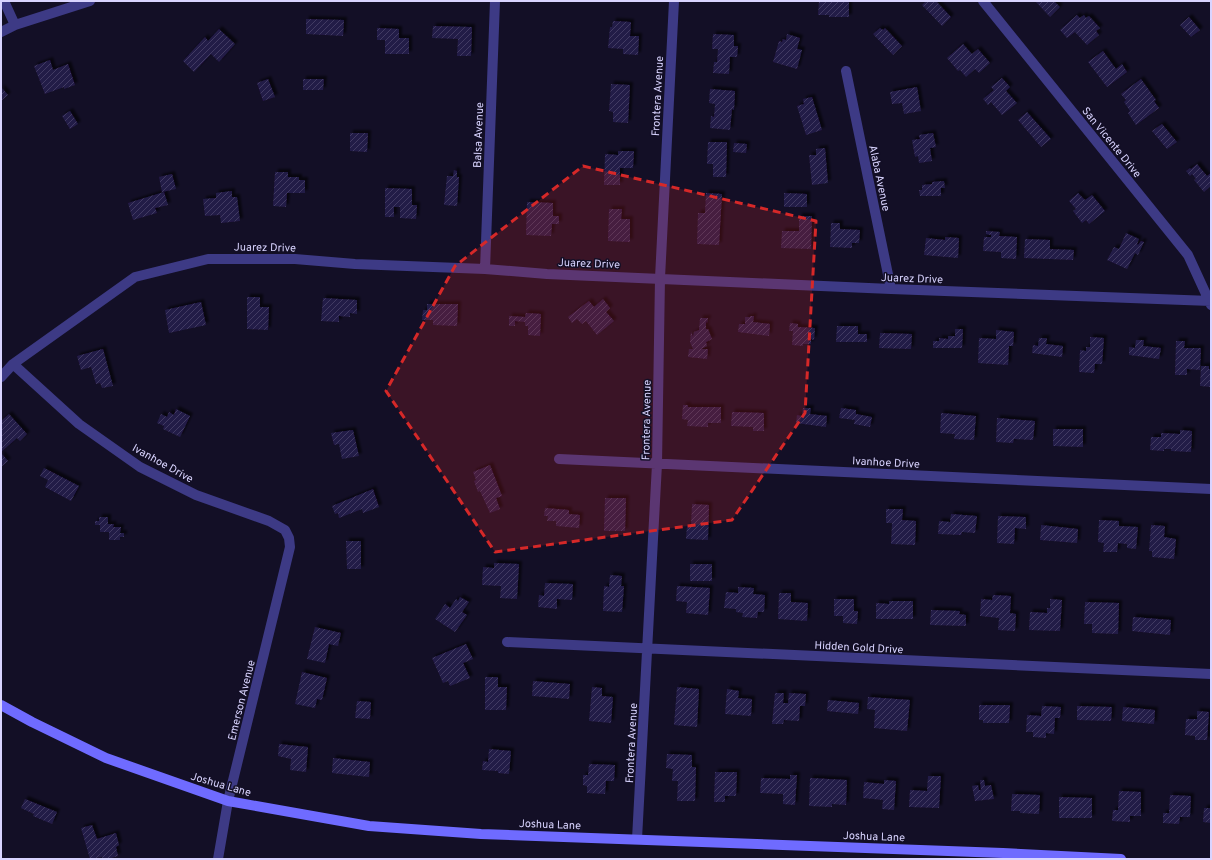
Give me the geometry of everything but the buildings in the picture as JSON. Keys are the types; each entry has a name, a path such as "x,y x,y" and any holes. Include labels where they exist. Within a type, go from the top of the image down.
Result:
{"main road":[{"name":"Joshua Lane","path":"1,705 32,722 106,758 228,801 369,826 481,834 637,839 1003,856 1121,859"}],"street":[{"path":"4,1 15,25"},
{"path":"1,32 15,25 90,1"},
{"name":"Balsa Avenue","path":"485,269 494,1"},
{"name":"Frontera Avenue","path":"637,839 657,464 660,278 674,1"},
{"name":"San Vicente Drive","path":"983,1 1188,255 1210,302"},
{"name":"Alaba Avenue","path":"846,71 891,289"},
{"name":"Juarez Drive","path":"1,377 14,364 135,277 208,259 295,259 355,264 485,269 547,274 1210,302"},
{"name":"Ivanhoe Drive","path":"14,364 79,424 140,467 196,495 269,521 285,530 289,538 290,547"},
{"name":"Ivanhoe Drive","path":"559,459 1211,489"},
{"name":"Emerson Avenue","path":"218,859 228,801 290,547"},
{"name":"Hidden Gold Drive","path":"507,642 1211,674"}],"highlighted area":[{"path":"583,166 816,221 805,413 732,520 495,552 386,391 455,266"}]}
